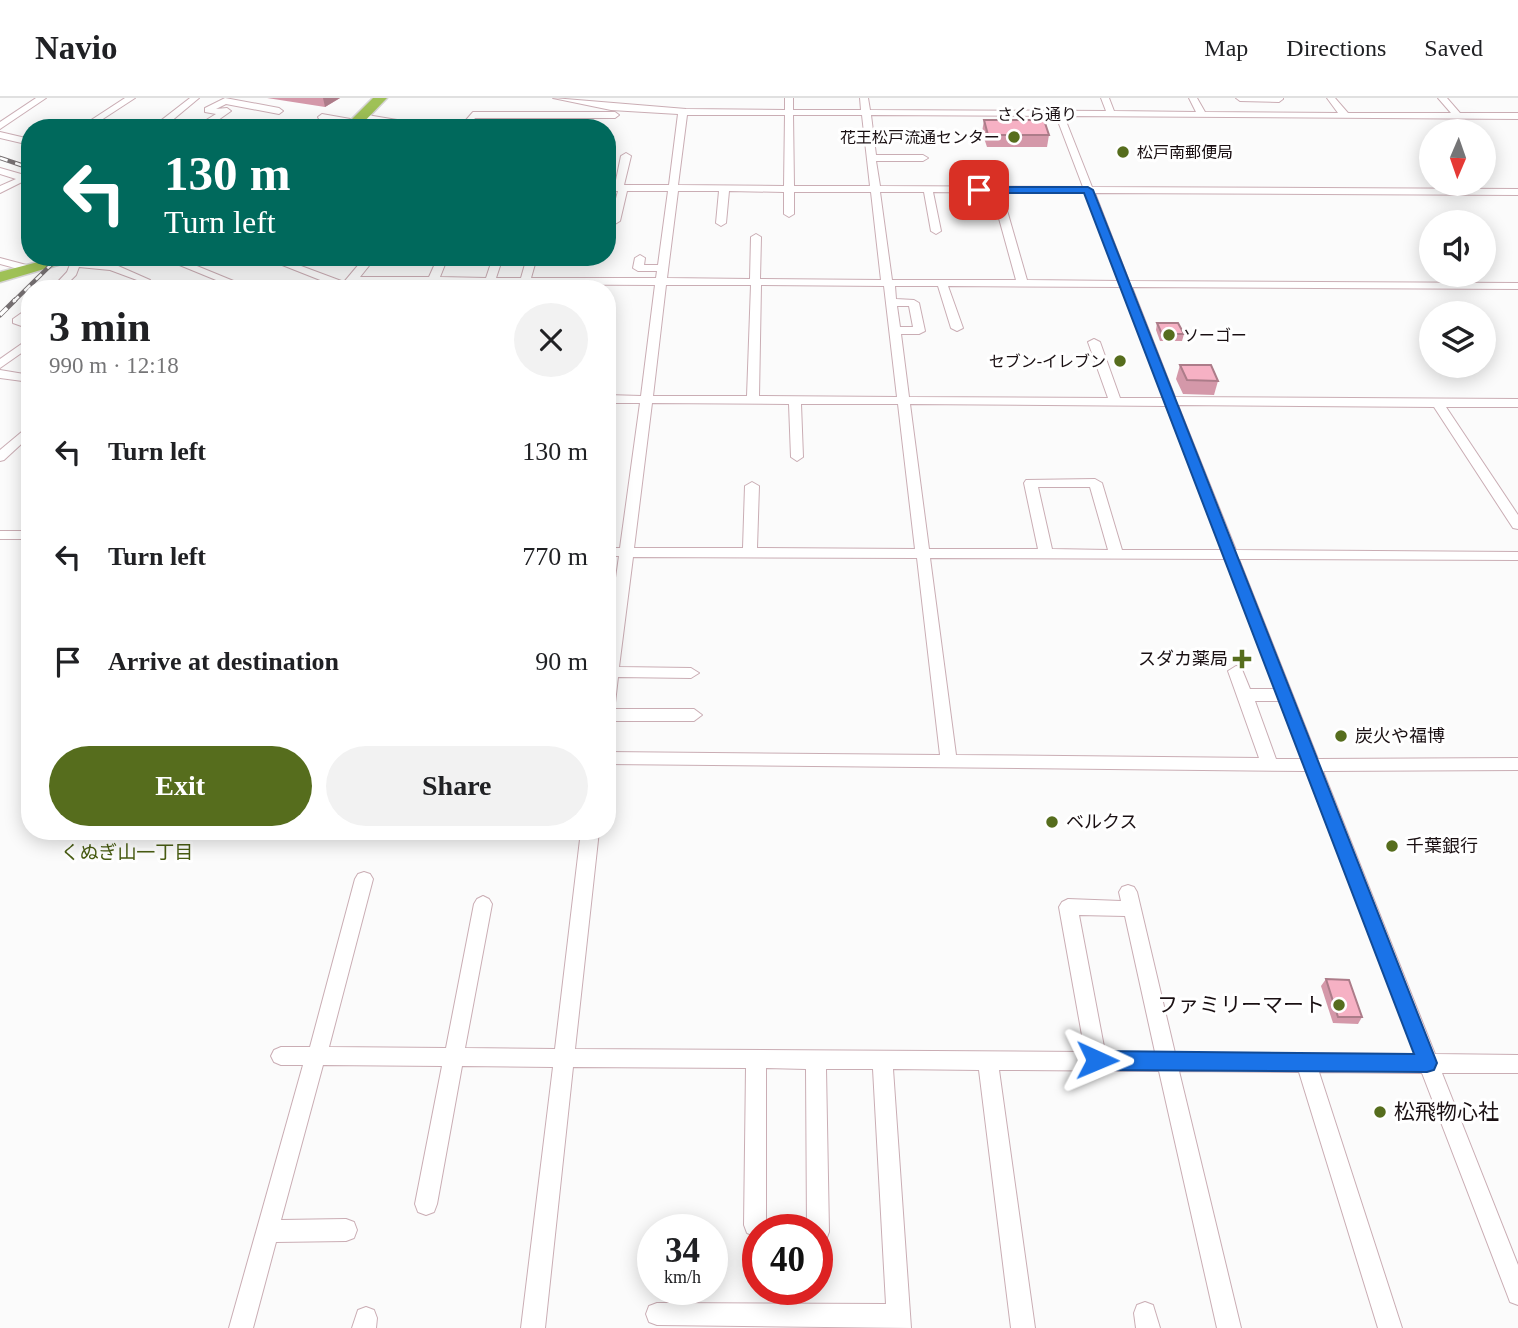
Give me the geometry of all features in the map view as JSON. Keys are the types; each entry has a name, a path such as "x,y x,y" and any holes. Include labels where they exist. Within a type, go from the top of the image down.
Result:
{"highway":[{"path":"360,119 380,98"},
{"path":"0,277 44,266"}],"street":[{"path":"26,98 41,99"},
{"path":"97,119 131,98"},
{"path":"168,119 195,98"},
{"name":"さくら通り","path":"558,98 683,112 1518,116"},
{"path":"470,119 473,115 646,116 656,98"},
{"path":"758,113 759,98"},
{"path":"789,98 789,215"},
{"path":"864,98 896,330 949,761"},
{"path":"911,98 914,114"},
{"path":"942,98 945,114"},
{"path":"969,98 973,113"},
{"path":"1002,98 1006,114"},
{"path":"1105,98 1111,114"},
{"path":"1193,98 1202,115"},
{"path":"1240,98 1279,99"},
{"path":"1240,98 1250,115"},
{"path":"1331,98 1345,115"},
{"path":"1442,98 1458,116"},
{"path":"0,126 41,99"},
{"path":"224,113 208,110 225,101 279,111"},
{"path":"214,119 240,103"},
{"path":"3,111 20,113"},
{"path":"616,632 683,112"},
{"path":"1053,112 1088,190 1125,284 1518,1294"},
{"path":"494,119 496,115"},
{"path":"322,117 333,119"},
{"path":"0,135 21,140"},
{"path":"616,216 626,156"},
{"path":"872,158 923,159"},
{"path":"0,171 21,177"},
{"path":"0,190 21,180"},
{"path":"616,188 1518,192"},
{"path":"721,223 724,189"},
{"path":"928,190 936,231"},
{"path":"996,190 1022,283"},
{"path":"753,399 756,237"},
{"path":"640,258 638,268 662,268"},
{"path":"0,261 30,269"},
{"path":"108,266 145,280"},
{"path":"189,266 225,280"},
{"path":"292,266 332,280"},
{"path":"350,280 363,266"},
{"path":"616,282 1518,286"},
{"path":"942,283 947,305 954,312 957,328"},
{"path":"892,302 914,303 919,331 896,330"},
{"path":"1094,342 1115,402"},
{"path":"0,365 21,348"},
{"path":"0,374 21,378"},
{"path":"616,399 1518,403"},
{"path":"795,400 797,457"},
{"path":"1438,403 1518,524"},
{"path":"0,457 21,437"},
{"path":"1046,554 1031,483 1096,483 1116,554"},
{"path":"750,486 750,553"},
{"path":"0,535 21,535"},
{"path":"616,552 1518,556"},
{"path":"1236,671 1270,765"},
{"path":"616,672 691,673"},
{"path":"1245,695 1284,695"},
{"path":"616,715 694,715"},
{"path":"616,758 1270,765 1518,764"},
{"path":"533,1328 589,840"},
{"path":"240,1328 364,879"},
{"path":"1097,1060 1068,907 1130,900 1229,1328"},
{"path":"426,1204 483,904"},
{"path":"281,1056 1518,1064"},
{"path":"755,1214 756,1058"},
{"path":"816,1058 818,1214"},
{"path":"657,1314 899,1322 882,1059"},
{"path":"988,1060 1023,1328"},
{"path":"1307,1064 1390,1328"},
{"path":"267,1231 346,1230"}],"building":[{"path":"984,120 1044,120 1049,135 988,135"},
{"path":"1157,323 1178,323 1184,334 1162,334"},
{"path":"1180,365 1211,365 1218,381 1187,380"},
{"path":"1326,979 1349,980 1362,1017 1338,1017"}],"railway":[{"path":"0,158 21,165"},
{"path":"35,280 50,266"},
{"path":"13,302 21,294"},
{"path":"0,315 13,302"}],"place":[{"name":"花王松戸流通センター","path":"1014,137"},
{"name":"松戸南郵便局","path":"1123,152"},
{"name":"ソーゴー","path":"1169,335"},
{"name":"セブン-イレブン","path":"1120,361"},
{"name":"スダカ薬局","path":"1242,659"},
{"name":"炭火や福博","path":"1341,736"},
{"name":"ベルクス","path":"1052,822"},
{"name":"千葉銀行","path":"1392,846"},
{"name":"ファミリーマート","path":"1339,1005"},
{"name":"松飛物心社","path":"1380,1112"}],"district":[{"name":"くぬぎ山一丁目","path":"127,852"}],"route":[{"path":"979,190 1088,190 1427,1063 1097,1060"}]}
